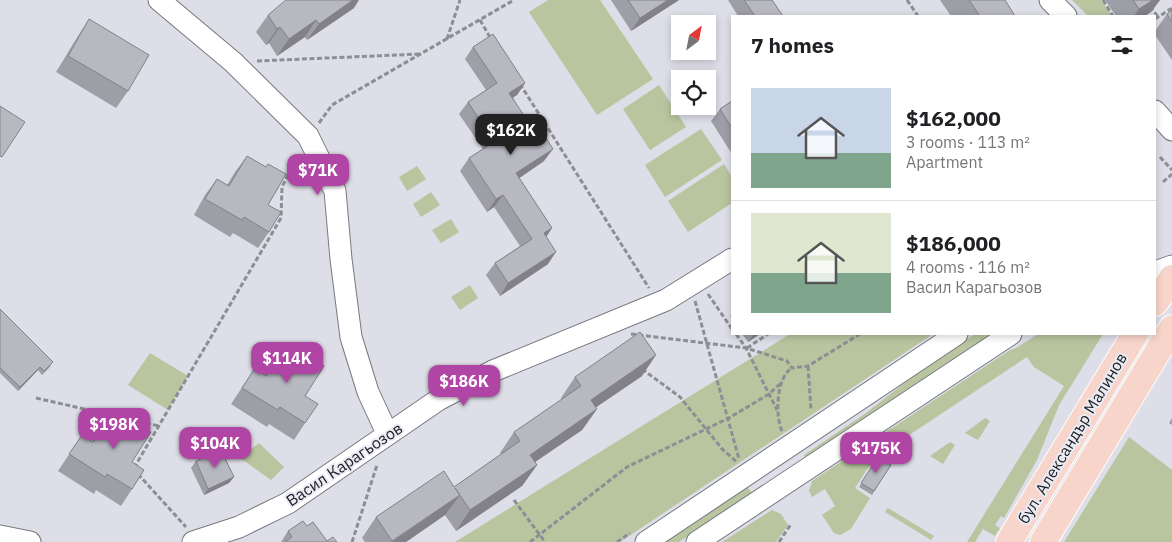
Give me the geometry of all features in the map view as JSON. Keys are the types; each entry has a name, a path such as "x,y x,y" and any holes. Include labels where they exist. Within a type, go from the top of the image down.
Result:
{"main road":[{"path":"1156,302 1172,278"},
{"name":"бул. Александър Малинов","path":"1043,542 1172,328"},
{"name":"бул. Александър Малинов","path":"1009,542 1134,335"}],"street":[{"path":"160,0 233,62 308,136 336,191 341,258 351,337 368,392 387,433"},
{"path":"1050,0 1065,15"},
{"path":"1156,113 1172,130"},
{"name":"Васил Карагьозов","path":"195,541 239,526 288,503 387,433 438,400 493,371 659,303 682,292 731,260"},
{"path":"1156,272 1172,266"},
{"path":"646,542 955,335"},
{"path":"697,542 1009,335"},
{"path":"766,461 782,485"},
{"path":"0,536 30,542"}],"path":[{"path":"448,39 460,0"},
{"path":"195,541 133,469 281,218 282,188 308,136 332,105 514,0"},
{"path":"907,0 917,15"},
{"path":"1103,0 1112,15"},
{"path":"1146,0 1154,15"},
{"path":"1156,18 1172,8"},
{"path":"480,20 496,45"},
{"path":"233,62 421,54"},
{"path":"517,78 659,303"},
{"path":"1160,158 1172,170"},
{"path":"1163,182 1171,177"},
{"path":"704,292 731,328"},
{"path":"638,362 643,370 680,397 723,450 740,464 729,418 693,296"},
{"path":"611,322 618,333 746,348 787,361 792,368"},
{"path":"737,335 746,348 778,410"},
{"path":"746,348 766,335"},
{"path":"784,436 778,423 778,410 784,374 792,368 808,366 858,335"},
{"path":"808,366 812,418"},
{"path":"530,542 540,536 626,466 729,418 769,394 781,383"},
{"path":"36,398 159,426"},
{"path":"352,542 387,433"},
{"path":"514,500 545,542"},
{"path":"779,542 791,524"}],"green space":[{"path":"548,0 600,0 653,79 597,115 529,12"},
{"path":"1072,0 1101,0 1111,15 1087,15"},
{"path":"659,85 671,104 671,115 678,115 686,127 650,150 623,109"},
{"path":"701,129 722,160 665,197 645,165"},
{"path":"724,164 731,175 731,204 688,232 668,201"},
{"path":"417,166 426,179 407,191 399,177"},
{"path":"431,192 440,205 421,217 413,204"},
{"path":"451,219 459,232 441,243 432,230"},
{"path":"470,285 478,298 460,310 451,297"},
{"path":"788,335 931,335 620,542 455,542"},
{"path":"973,335 990,335 806,458 804,455 866,413 929,364"},
{"path":"1036,335 1102,335 1059,405 1037,460 1004,518 1001,516 995,525 1000,528 995,536 983,529 975,542 967,542 1064,386 1034,367 1027,357 888,449 894,460 890,466 875,457 855,488 870,498 851,529 840,535 834,533 822,515 835,506 825,489 812,497 809,491 812,481 1010,350"},
{"path":"150,353 188,376 168,410 128,385"},
{"path":"985,418 990,421 978,440 965,433"},
{"path":"1129,437 1172,470 1172,542 1064,542"},
{"path":"950,442 955,445 943,464 930,456"},
{"path":"259,443 284,467 271,480 240,458"},
{"path":"747,486 752,493 679,542 663,542"},
{"path":"888,508 934,536 931,540 885,512"},
{"path":"772,510 781,514 788,525 776,542 722,542"}],"building":[{"path":"286,0 353,0 319,24 316,20 289,39 280,27 277,29 268,15"},
{"path":"628,0 668,0 640,18"},
{"path":"744,0 772,0 782,15 754,15"},
{"path":"969,0 1005,0 1014,15 979,15"},
{"path":"1133,0 1153,0 1139,9"},
{"path":"1172,10 1172,22 1167,14"},
{"path":"89,19 149,55 128,91 68,56"},
{"path":"493,34 525,83 509,93 527,120 532,117 553,149 516,173 552,228 544,233 556,252 508,283 495,263 532,239 503,195 496,199 469,158 494,142 468,102 497,83 473,47"},
{"path":"731,102 731,126 720,109"},
{"path":"0,106 25,122 2,157 0,156"},
{"path":"247,156 266,167 268,164 286,174 268,205 281,212 269,232 244,217 242,220 205,199 217,179 229,186"},
{"path":"0,309 53,362 44,371 40,367 20,387 0,368"},
{"path":"640,332 656,355 591,400 597,409 530,455 537,465 470,510 460,495 392,541 376,517 444,471 454,487 520,441 514,432 581,386 575,377"},
{"path":"285,346 304,359 306,355 324,366 305,396 318,404 305,423 280,407 278,410 242,388 255,368 266,376"},
{"path":"112,413 131,425 133,421 151,432 132,462 144,470 132,489 107,474 105,477 69,454 82,435 93,442"},
{"path":"221,450 234,477 208,489 196,461"},
{"path":"878,457 891,465 874,491 861,483"},
{"path":"303,521 307,526 313,522 327,541 333,537 337,542 285,542 292,537 288,531"}]}
